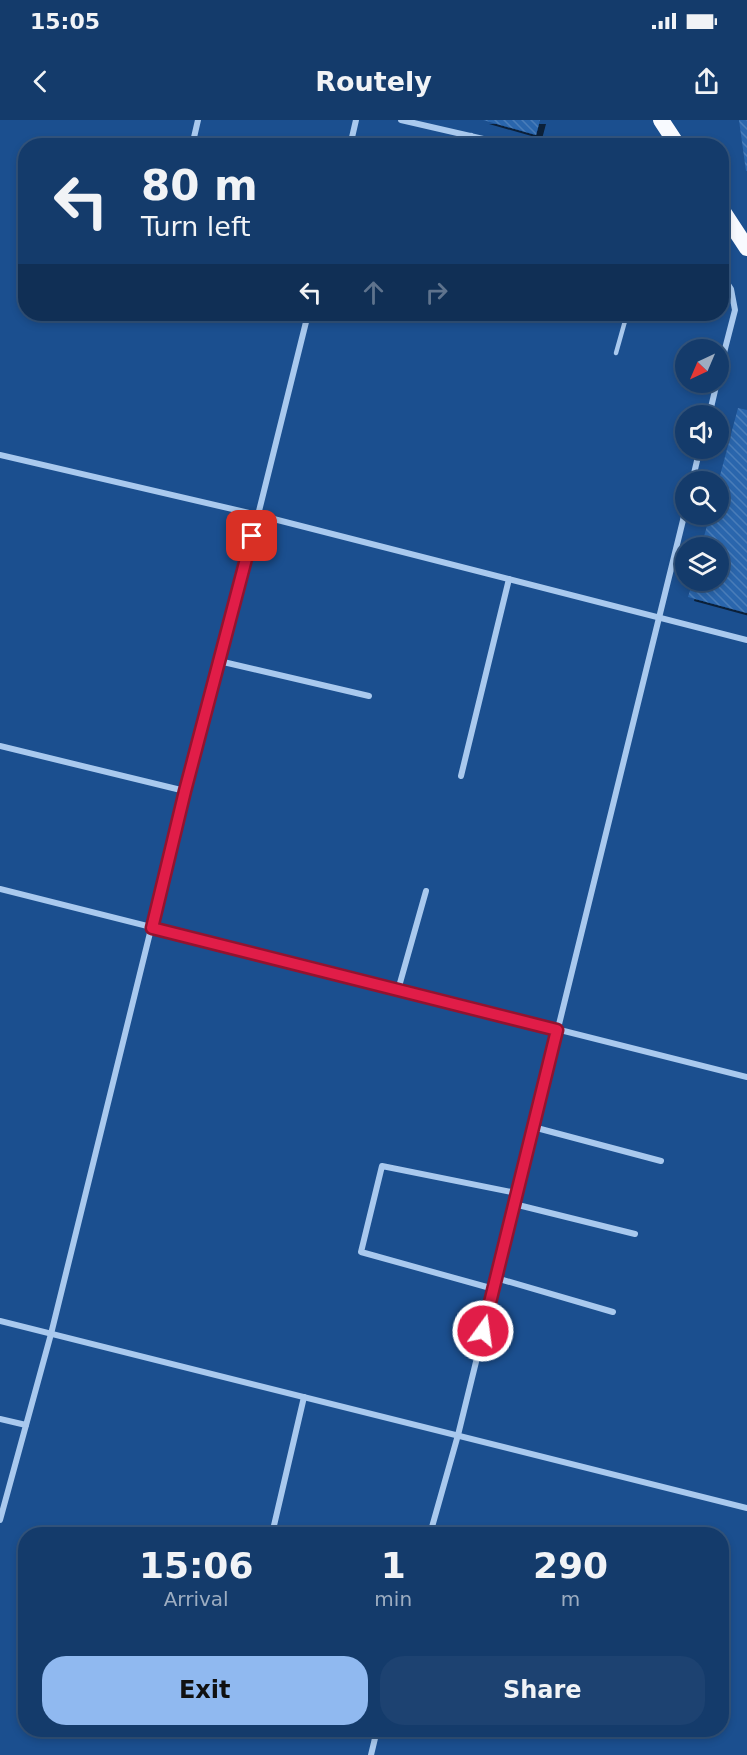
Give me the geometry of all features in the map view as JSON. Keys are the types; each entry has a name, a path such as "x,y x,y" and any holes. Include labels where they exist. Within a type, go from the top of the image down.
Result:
{"highway":[{"path":"661,120 673,138"},
{"path":"729,221 747,248"}],"street":[{"path":"194,138 198,120"},
{"path":"352,138 356,120"},
{"path":"401,120 483,138"},
{"path":"728,339 735,310 729,286"},
{"path":"0,1520 51,1334 185,791 306,321"},
{"path":"0,455 258,515 747,640"},
{"path":"432,1527 458,1435 682,525"},
{"path":"461,776 509,579"},
{"path":"219,661 369,696"},
{"path":"0,746 185,791"},
{"path":"0,889 747,1077"},
{"path":"398,990 426,891"},
{"path":"533,1127 661,1161"},
{"path":"494,1289 361,1252 382,1166 516,1193"},
{"path":"514,1204 635,1234"},
{"path":"496,1278 613,1312"},
{"path":"0,1321 747,1508"},
{"path":"274,1527 304,1397"},
{"path":"0,1419 26,1425"},
{"path":"371,1755 375,1737"}],"lane":[{"path":"616,353 625,321"}],"building":[{"path":"483,120 540,120 536,135"},
{"path":"739,120 747,120 747,171 746,171"},
{"path":"738,408 747,410 747,613 688,597 690,591 729,591 729,537 704,537 707,525 729,525 729,471 721,471 724,459 729,459 729,442"}],"route":[{"path":"252,536 185,791 152,928 557,1030 483,1331"}]}
